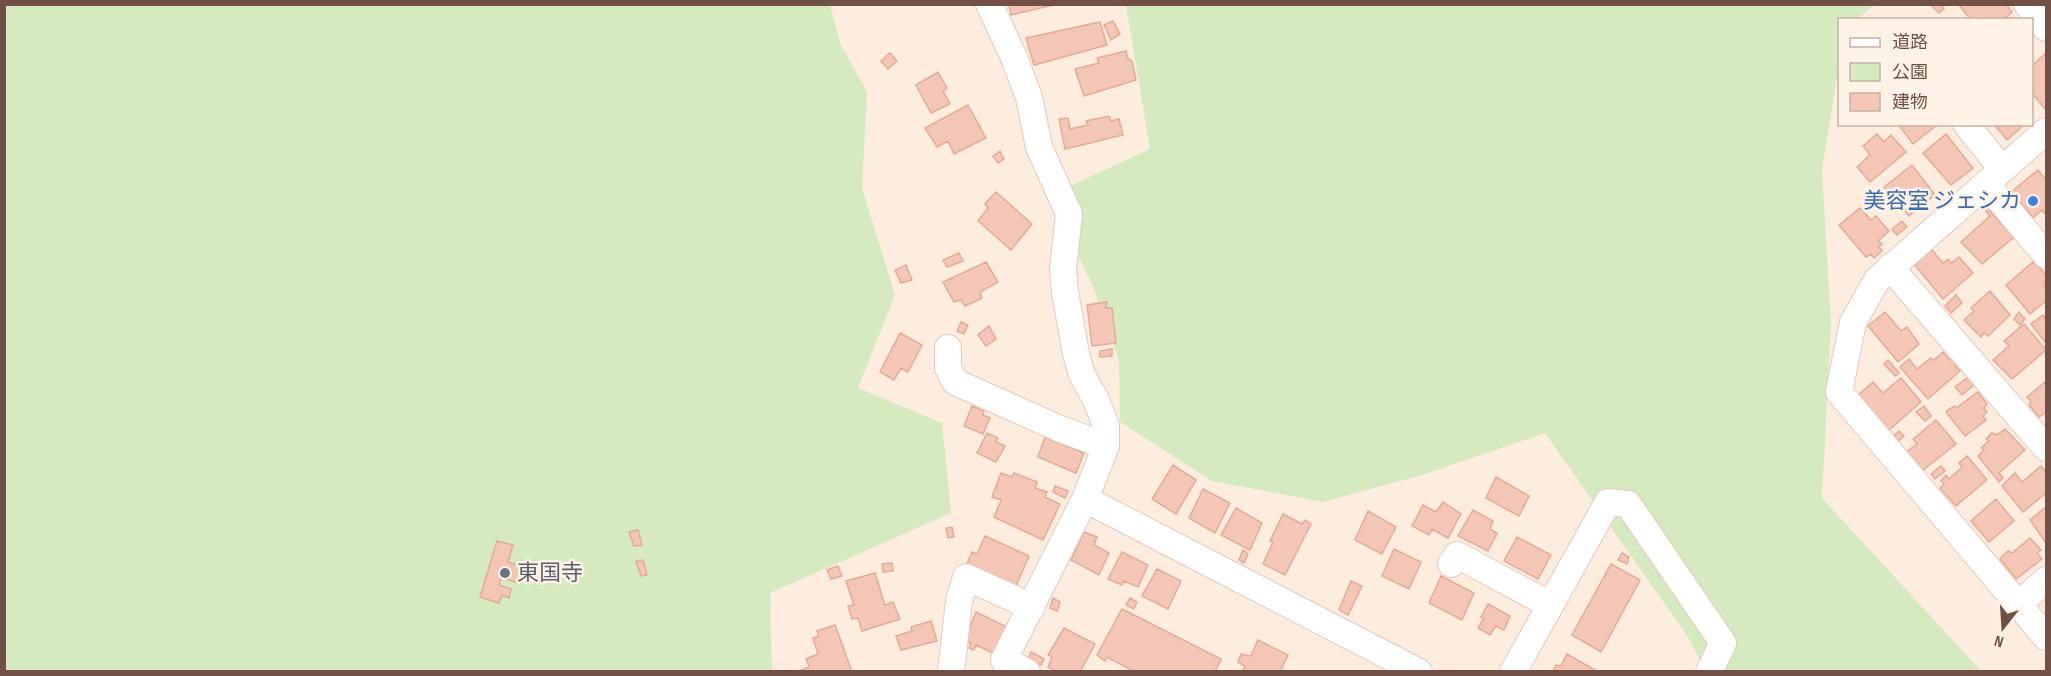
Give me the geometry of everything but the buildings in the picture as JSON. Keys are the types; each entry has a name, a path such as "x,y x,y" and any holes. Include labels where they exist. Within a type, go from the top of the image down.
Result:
{"street":[{"path":"988,4 1013,54 1029,97 1039,147 1069,214 1063,269 1065,292 1082,375 1096,400 1106,426 1106,446 1086,499 1004,660 1027,672"},
{"path":"2027,4 2046,28"},
{"path":"1967,126 1995,177 2046,255"},
{"path":"2046,131 1877,280 1852,321 1839,393 2046,637"},
{"path":"1890,267 2046,448"},
{"path":"948,348 948,368 955,382 1058,428 1106,446"},
{"path":"1086,499 1419,672"},
{"path":"1513,672 1608,502 1628,504 1723,643 1709,672"},
{"path":"1451,564 1457,555 1550,605"},
{"path":"951,672 959,601 966,577 1032,607"},
{"path":"2019,604 2046,580"}],"green space":[{"path":"4,5 830,5 840,43 867,92 862,188 895,295 858,388 942,423 951,513 770,593 772,671 5,671"},
{"path":"1126,5 1874,5 1859,18 1838,18 1838,71 1822,170 1831,322 1822,498 1981,671 1705,671 1688,637 1545,433 1422,475 1323,502 1212,481 1120,422 1119,360 1092,284 1077,254 1070,186 1150,149"}],"place":[{"name":"美容室 ジェシカ","path":"2033,201"},
{"name":"東国寺","path":"505,573"}]}
